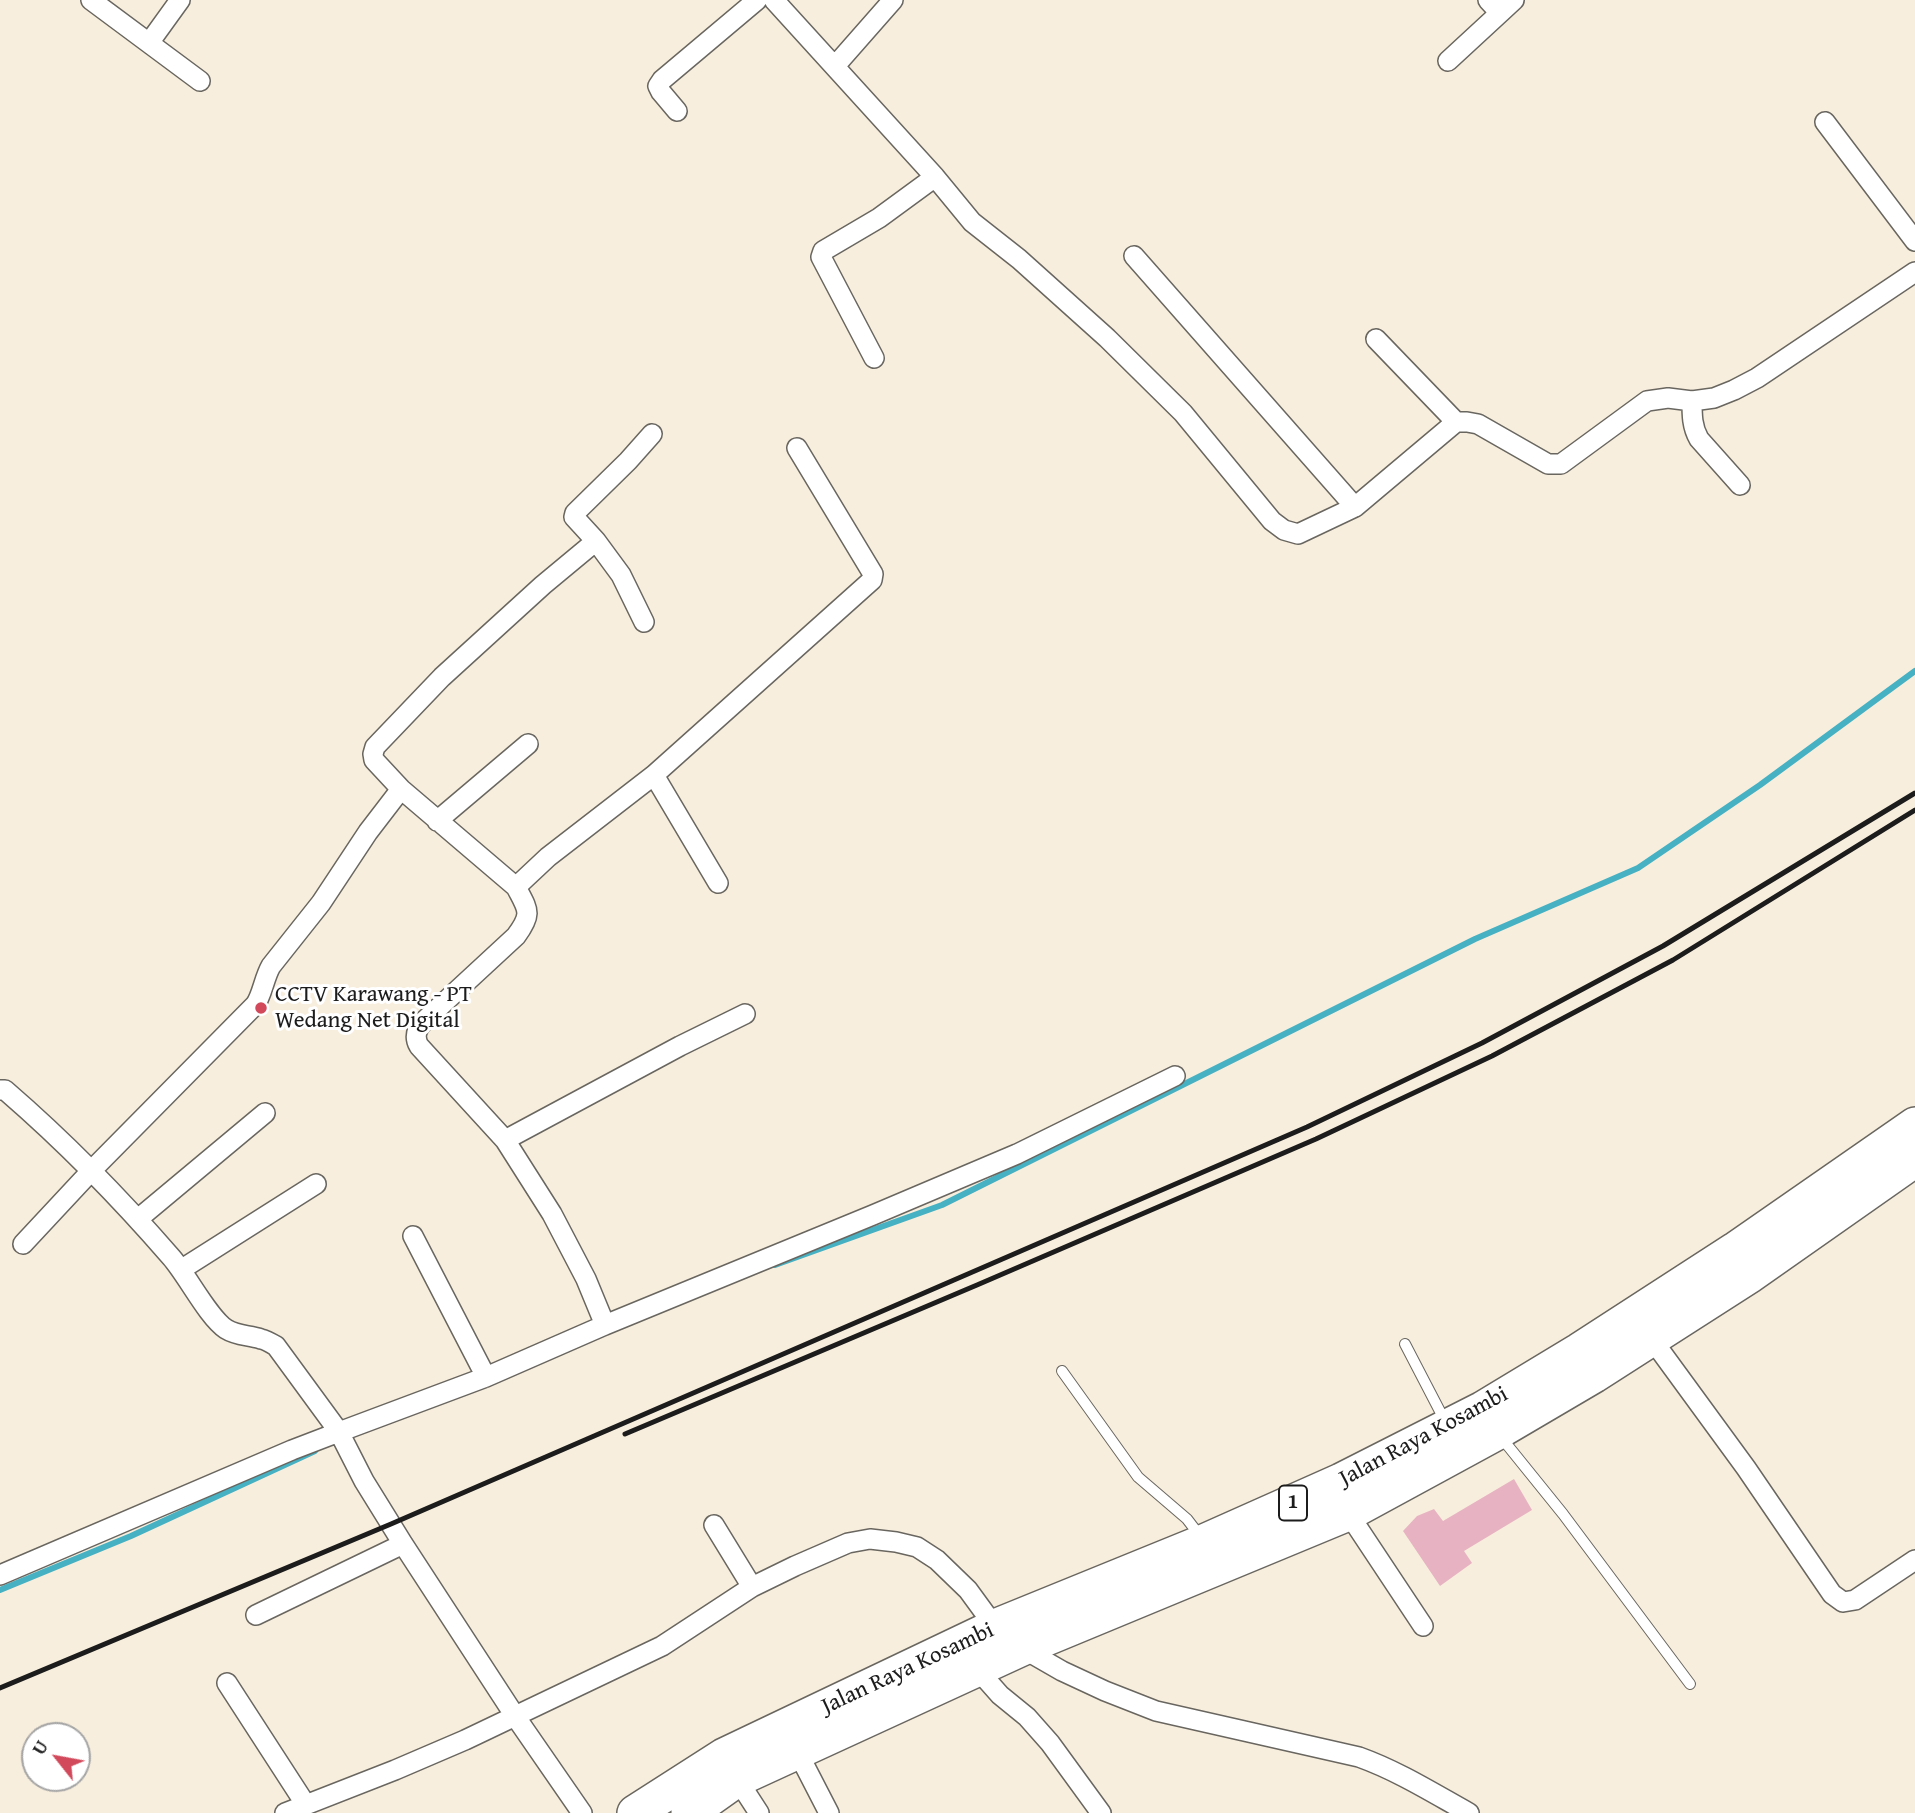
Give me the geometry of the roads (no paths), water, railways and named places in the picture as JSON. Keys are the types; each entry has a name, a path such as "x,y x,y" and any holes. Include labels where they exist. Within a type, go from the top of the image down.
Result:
{"highway":[{"name":"Jalan Raya Kosambi","path":"635,1813 724,1756 995,1628 1204,1542 1341,1481 1483,1409 1602,1337 1735,1250 1915,1125"},
{"name":"Jalan Raya Kosambi","path":"689,1813 737,1779 1022,1648 1348,1513 1497,1432 1594,1375 1750,1275 1915,1160"}],"street":[{"path":"91,0 200,81"},
{"path":"149,43 180,0"},
{"path":"677,111 661,92 659,86 662,80 757,0"},
{"path":"774,0 972,222 1019,259 1183,413 1279,526 1291,533 1297,534 1355,507 1456,422 1478,424 1548,464 1561,464 1647,401 1714,398 1758,378 1915,272"},
{"path":"835,66 893,0"},
{"path":"1448,61 1500,4"},
{"path":"1825,122 1915,241"},
{"path":"874,358 821,257 823,251 879,218 934,177"},
{"path":"1134,256 1355,507"},
{"path":"1376,339 1456,422"},
{"path":"1692,401 1695,432 1740,485"},
{"path":"644,622 621,575 574,517 652,433"},
{"path":"516,887 548,858 654,775 873,578 797,448"},
{"path":"596,541 542,585 442,677 375,747 373,754 374,760 401,789 516,887 528,909 527,918 516,936 423,1022 418,1028 416,1041 505,1140 552,1214 586,1279 606,1325"},
{"path":"438,821 528,744"},
{"path":"654,775 718,883"},
{"path":"23,1244 260,999 264,978 271,966 321,903 401,789"},
{"path":"505,1140 680,1046 746,1014"},
{"path":"0,1575 268,1460 342,1436 1017,1154 1175,1076"},
{"path":"0,1090 5,1090 42,1122 92,1170 182,1269 215,1319 232,1332 262,1339 276,1346 342,1436 364,1481 403,1544 582,1813"},
{"path":"138,1219 265,1113"},
{"path":"182,1269 316,1184"},
{"path":"413,1236 486,1377"},
{"path":"1651,1338 1668,1365 1746,1468 1832,1594 1843,1602 1855,1600 1915,1560"},
{"path":"1348,1513 1423,1626"},
{"path":"714,1525 752,1587"},
{"path":"285,1813 465,1740 662,1646 752,1587 848,1543 870,1539 917,1547 937,1560 968,1590 995,1628"},
{"path":"256,1615 403,1544"},
{"path":"1022,1648 1083,1681 1156,1710 1376,1763 1469,1813"},
{"path":"977,1669 1050,1743 1101,1813"},
{"path":"227,1683 306,1805"},
{"path":"797,1751 829,1813"},
{"path":"737,1779 760,1813"}],"lane":[{"path":"1405,1344 1448,1427"},
{"path":"1062,1371 1138,1477 1187,1519 1204,1542"},
{"path":"1497,1432 1563,1514 1690,1684"}],"waterway":[{"path":"775,1265 942,1205 1475,939 1638,868 1760,785 1915,671"},
{"path":"0,1590 131,1536 315,1451"}],"railway":[{"path":"0,1688 391,1524 1307,1127 1482,1043 1663,946 1915,793"},
{"path":"625,1434 1316,1139 1492,1056 1673,960 1915,810"}],"place":[{"name":"CCTV Karawang - PT Wedang Net Digital","path":"261,1008"}]}
